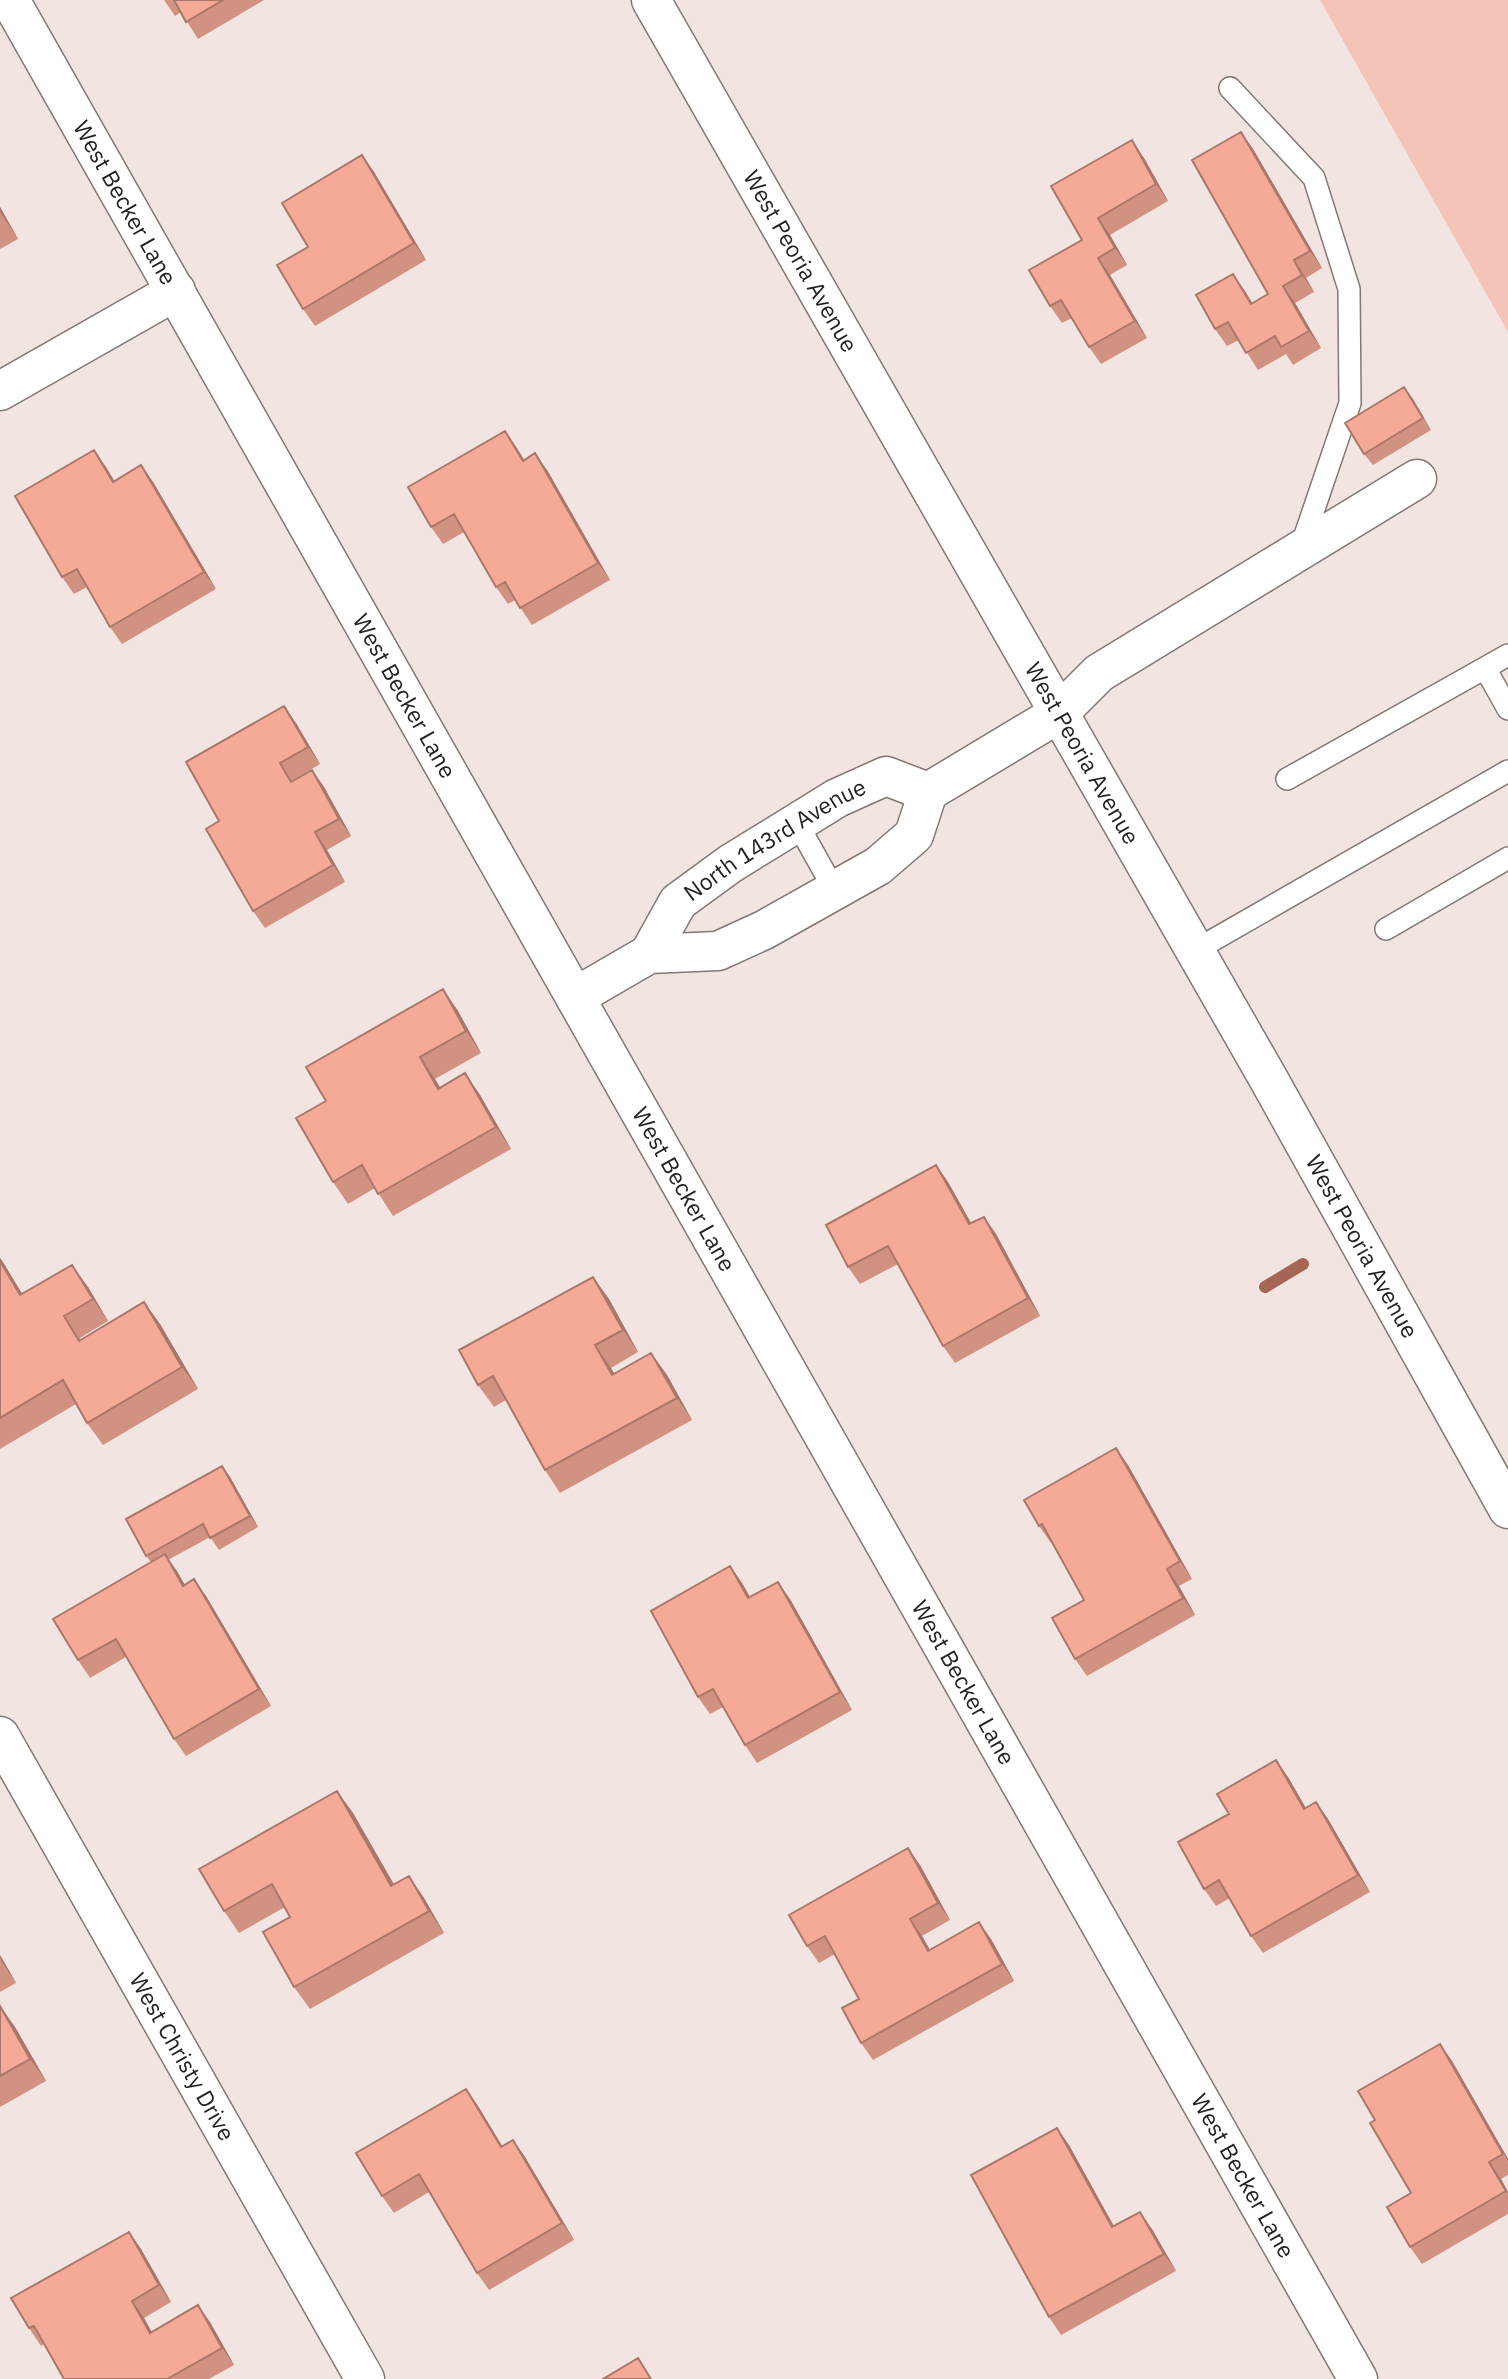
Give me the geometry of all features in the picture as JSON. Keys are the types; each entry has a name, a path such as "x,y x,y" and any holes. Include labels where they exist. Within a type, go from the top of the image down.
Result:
{"street":[{"name":"West Becker Lane","path":"10,0 1358,2379"},
{"name":"West Peoria Avenue","path":"651,0 1194,951 1508,1509"},
{"path":"0,391 176,291"},
{"path":"575,997 649,954 718,951 764,930 878,866 914,835 928,792 1058,714 1099,673 1417,479"},
{"name":"North 143rd Avenue","path":"649,954 678,902 730,864 837,798 886,776 928,792"},
{"name":"West Christy Drive","path":"0,1736 365,2379"}],"lane":[{"path":"1230,88 1314,178 1349,289 1350,403 1299,552"},
{"path":"1287,779 1508,655"},
{"path":"1485,668 1508,709"},
{"path":"1194,951 1508,771"},
{"path":"797,823 835,891"},
{"path":"1386,929 1508,859"}],"shaded area":[{"path":"1320,0 1508,0 1508,332"}],"building":[{"path":"174,0 223,0 186,22"},
{"path":"1241,132 1310,251 1294,260 1302,275 1283,286 1309,331 1281,347 1275,336 1246,353 1228,322 1215,329 1196,295 1233,274 1251,304 1268,294 1192,160"},
{"path":"1132,140 1156,184 1098,218 1115,248 1098,258 1135,321 1089,347 1061,300 1050,306 1029,270 1082,240 1051,186"},
{"path":"362,155 414,243 303,309 277,265 308,247 282,203"},
{"path":"1404,387 1423,418 1364,454 1345,423"},
{"path":"505,431 523,461 535,453 598,563 520,608 505,582 496,587 454,514 431,527 408,487"},
{"path":"94,450 113,482 141,465 204,572 110,627 77,569 62,577 15,496"},
{"path":"284,706 308,747 280,763 291,782 312,770 339,819 315,832 333,865 253,911 206,829 219,821 186,762"},
{"path":"443,989 466,1031 420,1057 438,1089 465,1073 496,1127 378,1194 362,1165 333,1182 296,1118 326,1101 306,1067"},
{"path":"936,1165 969,1224 984,1217 1028,1298 943,1346 888,1246 848,1267 826,1225"},
{"path":"0,1261 20,1295 72,1265 93,1299 64,1316 79,1341 144,1302 182,1367 87,1423 63,1380 0,1418"},
{"path":"593,1277 623,1330 595,1345 612,1375 651,1353 677,1398 545,1470 493,1376 478,1385 459,1350"},
{"path":"1116,1448 1180,1561 1167,1569 1183,1598 1075,1659 1052,1618 1084,1600 1042,1524 1039,1526 1024,1500"},
{"path":"222,1466 250,1516 210,1538 203,1524 146,1556 126,1519"},
{"path":"165,1554 183,1586 194,1579 259,1689 174,1739 116,1639 78,1660 53,1619"},
{"path":"730,1566 748,1598 778,1582 840,1692 745,1745 713,1689 698,1697 651,1611"},
{"path":"1276,1760 1304,1809 1316,1802 1358,1875 1251,1936 1219,1880 1204,1889 1178,1842 1229,1814 1217,1794"},
{"path":"337,1791 391,1886 409,1876 429,1911 294,1987 263,1932 290,1917 272,1884 224,1911 199,1869"},
{"path":"908,1848 938,1903 910,1919 928,1951 979,1922 1002,1964 861,2043 842,2008 859,1999 825,1936 807,1946 789,1915"},
{"path":"0,2006 30,2059 0,2076"},
{"path":"1440,2044 1503,2154 1489,2162 1506,2191 1410,2247 1387,2207 1411,2193 1370,2123 1375,2120 1358,2091"},
{"path":"466,2089 501,2147 513,2140 562,2223 477,2273 419,2174 382,2196 356,2153"},
{"path":"1057,2128 1112,2227 1140,2212 1164,2254 1049,2317 971,2175"},
{"path":"129,2232 159,2285 132,2301 150,2333 198,2305 222,2348 167,2379 64,2379 34,2326 29,2328 11,2298"},
{"path":"638,2358 651,2379 603,2379"}],"waterway":[{"path":"1265,1287 1303,1264"}]}
